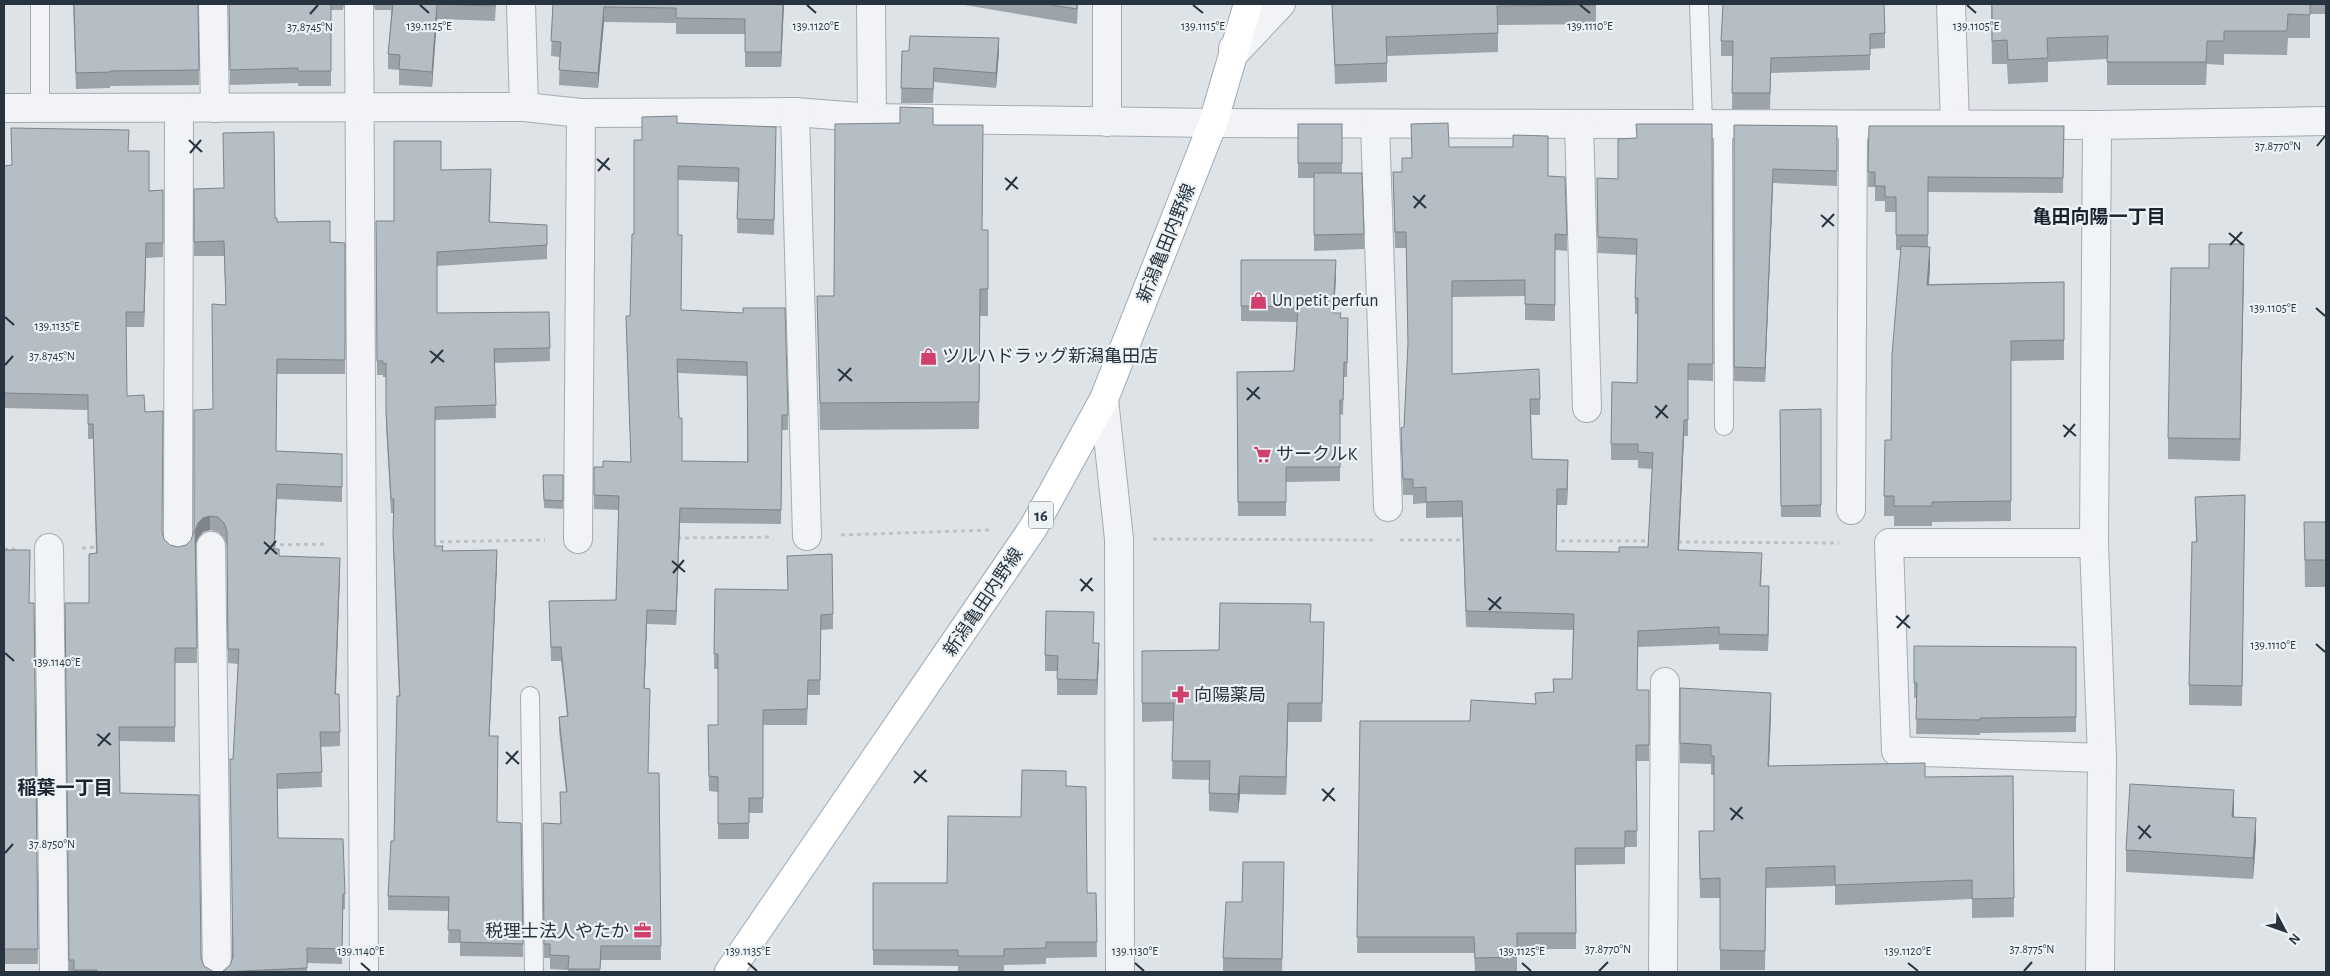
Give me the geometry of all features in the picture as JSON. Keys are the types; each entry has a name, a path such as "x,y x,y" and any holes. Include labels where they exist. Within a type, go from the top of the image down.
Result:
{"main road":[{"name":"新潟亀田内野線","path":"729,972 1033,528 1104,399 1213,124 1248,4"}],"street":[{"path":"213,4 215,108"},
{"path":"359,4 364,972"},
{"path":"521,4 524,107"},
{"path":"871,4 872,118"},
{"path":"1107,4 1107,122"},
{"path":"1233,55 1235,4"},
{"path":"1233,55 1282,4"},
{"path":"1951,4 1955,124"},
{"path":"4,108 360,109 524,107 581,113 796,112 872,118 1213,124 2097,125 2326,121"},
{"path":"178,546 179,108"},
{"path":"796,112 806,536"},
{"path":"578,539 581,113"},
{"path":"1375,124 1388,507"},
{"path":"1579,124 1587,408"},
{"path":"1850,510 1853,125"},
{"path":"2097,125 2094,543 2102,758 2100,972"},
{"path":"1104,399 1119,538 1120,972"},
{"path":"2094,543 1889,543 1896,751 2102,758"},
{"path":"211,546 217,972"},
{"path":"49,548 54,972"},
{"path":"1663,972 1665,682"}],"lane":[{"path":"40,4 40,109"},
{"path":"1699,4 1713,124 1724,426"},
{"path":"530,696 534,972"}],"path":[{"path":"668,538 806,536 1033,528"},
{"path":"1119,538 1386,540"},
{"path":"422,542 578,539"},
{"path":"1396,540 1475,540"},
{"path":"1544,541 1652,542"},
{"path":"1672,542 1889,543"},
{"path":"268,545 363,544"},
{"path":"4,549 108,547"}],"building":[{"path":"74,4 198,4 199,70 76,73"},
{"path":"229,4 331,4 331,71 298,71 298,68 230,70"},
{"path":"393,4 437,4 432,72 399,69 400,55 388,54"},
{"path":"437,4 495,4 495,6"},
{"path":"553,4 783,4 781,52 745,52 745,19 676,18 676,8 604,7 598,73 559,70 561,42 551,41"},
{"path":"1046,4 1077,4 1077,9"},
{"path":"1332,4 1596,5 1497,6 1498,33 1386,37 1387,63 1335,65"},
{"path":"1723,4 1884,4 1885,33 1870,34 1870,55 1771,58 1770,93 1732,93 1733,41 1721,41"},
{"path":"1992,4 2310,4 2310,15 2288,14 2287,31 2224,31 2224,41 2207,41 2206,62 2107,62 2108,36 2047,38 2048,58 2008,60 2007,40 1992,41"},
{"path":"910,36 999,38 996,73 934,68 933,89 901,88 902,51 909,51"},
{"path":"900,107 933,108 933,125 983,125 982,230 988,230 988,289 980,289 979,402 820,403 817,296 834,296 835,124 900,123"},
{"path":"677,116 677,123 776,127 774,220 737,219 739,168 678,166 678,235 682,235 681,310 743,313 743,308 785,308 788,415 782,415 781,510 680,508 676,611 647,610 644,688 650,689 648,773 659,773 661,946 601,946 600,969 568,969 569,956 550,955 550,944 544,944 543,823 561,824 560,792 567,792 559,717 568,716 561,647 551,647 549,601 616,600 619,496 594,495 594,467 603,467 603,461 631,462 626,316 630,316 632,234 634,234 634,140 642,140 642,117","holes":["677,359 747,362 748,462 682,461 682,418 679,418"]},
{"path":"1448,123 1449,147 1513,147 1513,135 1548,136 1548,176 1565,177 1567,235 1555,234 1555,305 1525,304 1525,280 1452,281 1452,374 1539,369 1540,399 1530,399 1532,459 1568,460 1567,489 1557,489 1556,551 1619,552 1619,547 1648,547 1653,453 1638,452 1638,444 1611,444 1612,382 1637,383 1638,298 1635,298 1637,239 1598,237 1597,178 1618,179 1618,139 1637,138 1636,124 1712,124 1713,364 1688,364 1688,420 1684,420 1678,550 1762,553 1760,586 1769,586 1768,635 1719,634 1719,627 1638,631 1637,690 1649,690 1649,745 1636,745 1637,831 1625,831 1625,848 1575,848 1576,933 1517,933 1517,957 1475,958 1474,937 1357,937 1360,721 1470,721 1471,700 1536,704 1535,693 1554,692 1553,679 1572,679 1574,614 1466,611 1462,501 1426,502 1426,487 1413,488 1413,479 1403,479 1401,428 1404,427 1408,343 1406,232 1395,232 1393,172 1402,172 1402,158 1412,158 1411,124"},
{"path":"1298,124 1342,124 1342,163 1298,163"},
{"path":"1734,125 1837,126 1837,171 1773,169 1765,368 1734,367"},
{"path":"1869,126 2064,126 2063,178 1928,177 1928,235 1896,235 1896,197 1885,197 1885,186 1875,186 1875,172 1868,172"},
{"path":"11,128 129,130 128,151 149,151 149,191 163,190 163,243 146,243 144,312 126,312 127,396 144,395 145,412 163,411 162,531 164,539 170,545 178,547 186,545 191,540 194,531 194,410 213,409 212,304 226,305 224,241 194,242 194,189 224,188 223,133 274,132 275,218 277,218 277,222 330,221 330,242 345,243 345,360 277,359 276,451 342,454 342,487 277,484 274,549 279,549 279,556 340,558 335,694 339,694 340,732 320,732 322,772 277,774 278,838 343,839 345,894 343,894 342,949 307,948 307,968 222,972 230,965 233,957 230,759 233,759 239,649 228,649 227,531 224,523 218,517 210,516 203,518 198,523 195,531 197,648 175,648 175,727 119,727 120,793 199,795 201,958 204,966 214,972 97,972 97,970 74,970 74,960 69,960 65,603 89,603 89,554 97,553 93,424 88,424 88,395 4,393 4,166 12,165"},
{"path":"394,141 441,141 441,170 491,169 489,222 547,225 547,245 437,252 437,313 549,312 550,348 494,349 496,405 435,407 435,546 443,546 442,551 497,550 489,736 498,736 497,822 521,823 523,944 460,942 460,930 448,930 449,897 388,896 391,841 394,841 397,696 400,696 393,534 394,499 391,499 386,412 386,363 383,364 383,361 377,361 376,221 394,221"},
{"path":"1314,173 1362,173 1364,234 1314,235"},
{"path":"2209,244 2244,244 2240,439 2168,438 2171,268 2209,268"},
{"path":"1901,246 1930,247 1927,285 2064,282 2064,340 2011,341 2011,501 1932,502 1932,506 1894,506 1894,496 1884,496 1885,440 1891,440 1892,355"},
{"path":"1241,260 1336,260 1333,313 1341,313 1340,318 1348,318 1347,363 1344,362 1343,400 1340,400 1340,467 1286,467 1286,502 1238,502 1237,372 1294,371 1298,307 1241,306"},
{"path":"1821,409 1821,505 1781,506 1780,410"},
{"path":"543,475 563,475 563,501 544,500"},
{"path":"2245,495 2242,686 2189,685 2192,542 2197,542 2195,497"},
{"path":"2304,522 2326,522 2326,560 2305,560"},
{"path":"4,550 30,550 29,603 34,603 38,949 4,949"},
{"path":"832,554 833,614 821,615 820,680 808,680 807,709 763,710 763,798 749,798 749,823 718,824 718,777 709,776 708,725 718,725 718,654 714,654 715,589 788,590 787,556"},
{"path":"1220,603 1311,604 1310,622 1324,622 1322,703 1288,703 1286,777 1240,776 1238,794 1209,793 1210,761 1172,761 1174,703 1142,703 1142,651 1219,650"},
{"path":"1046,611 1094,612 1093,643 1099,643 1097,680 1057,679 1058,656 1045,655"},
{"path":"1914,646 2076,647 2076,717 1980,718 1980,720 1916,719 1917,683 1914,683"},
{"path":"1680,688 1771,693 1768,766 1925,763 1925,777 2013,776 2014,898 1972,899 1972,880 1835,885 1835,866 1766,868 1765,951 1720,950 1720,878 1700,879 1699,831 1714,831 1714,756 1711,756 1711,745 1680,743"},
{"path":"1022,770 1066,771 1066,786 1086,787 1087,893 1096,893 1097,942 1046,942 1046,948 1004,949 1004,956 958,956 958,950 873,950 873,883 947,883 948,816 1021,817"},
{"path":"2130,784 2234,790 2232,817 2256,818 2253,858 2126,850"},
{"path":"1243,862 1284,862 1282,959 1223,958 1226,902 1242,902"}],"place":[{"name":"Un petit perfun","path":"1258,300"},
{"name":"ツルハドラッグ新潟亀田店","path":"928,356"},
{"name":"サークルK","path":"1262,454"},
{"name":"向陽薬局","path":"1180,695"},
{"name":"税理士法人やたか","path":"643,931"}],"district":[{"name":"亀田向陽一丁目","path":"2099,216"},
{"name":"稲葉一丁目","path":"65,787"}]}
